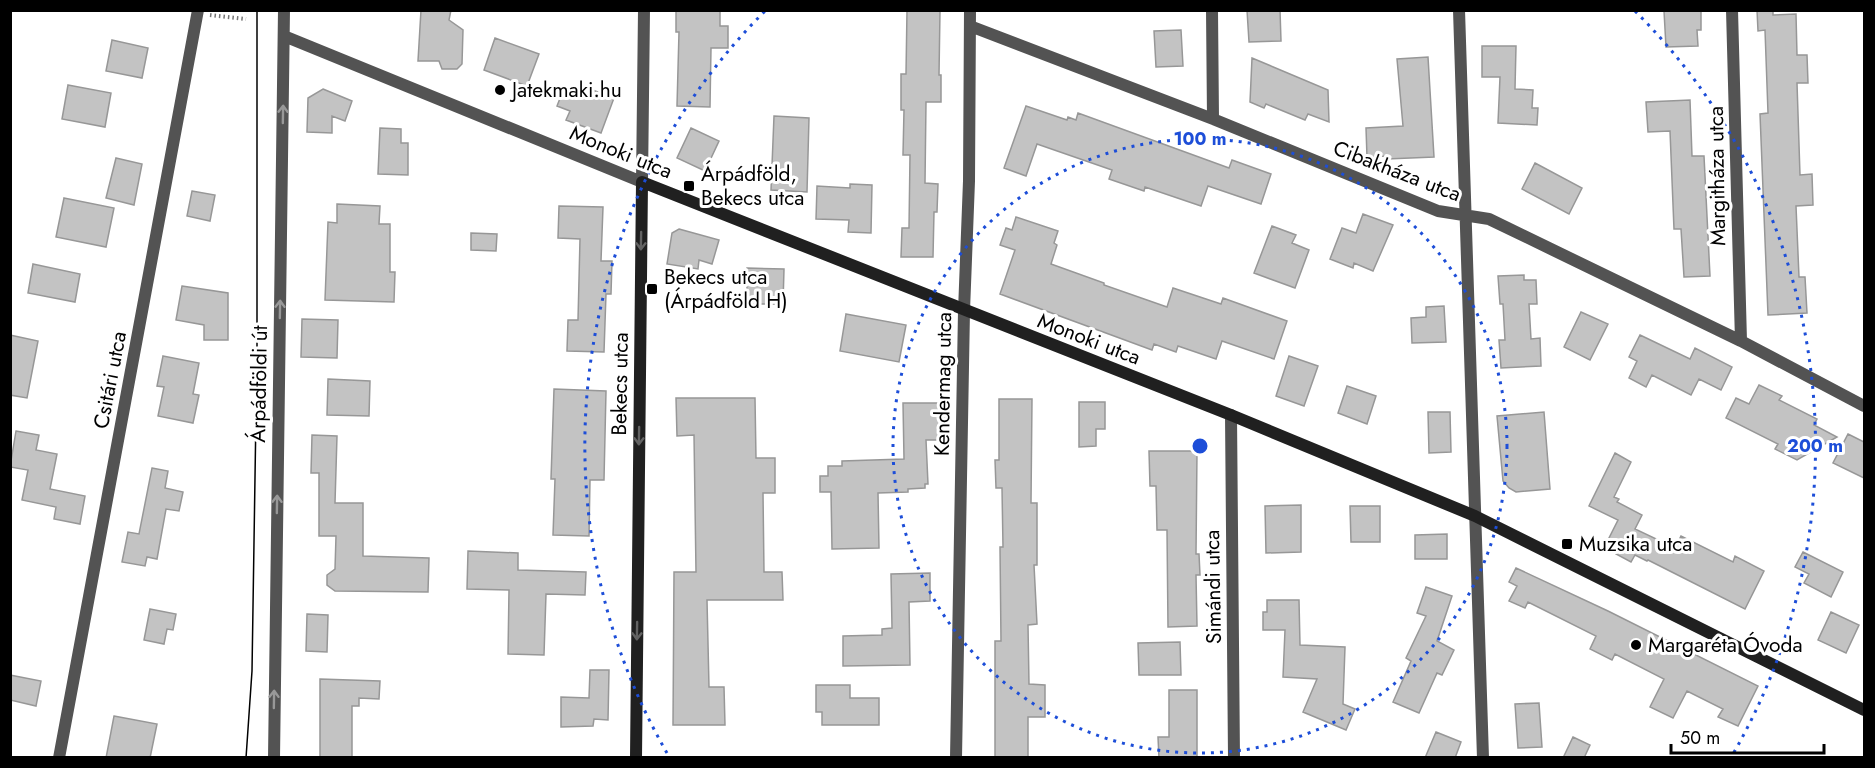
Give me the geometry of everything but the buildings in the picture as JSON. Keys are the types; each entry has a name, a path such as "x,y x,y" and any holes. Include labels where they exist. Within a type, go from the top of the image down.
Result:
{"street":[{"name":"Árpádföldi út","path":"274,758 284,10"},
{"name":"Bekecs utca","path":"636,758 644,10"},
{"name":"Kendermag utca","path":"956,758 964,311 969,181 970,10"},
{"path":"1212,10 1213,119"},
{"path":"1459,10 1483,758"},
{"name":"Margitháza utca","path":"1732,10 1741,342"},
{"name":"Csitári utca","path":"59,758 198,12"},
{"name":"Cibakháza utca","path":"970,26 1213,119 1438,211 1490,219 1741,342 1864,406"},
{"name":"Monoki utca","path":"284,36 964,311 1231,415 1475,516 1864,710"},
{"name":"Simándi utca","path":"1231,415 1234,758"}],"path":[{"path":"198,12 246,19"}],"tram line":[{"path":"246,758 252,671 257,349 257,10"}],"place":[{"name":"Jatekmaki.hu","path":"500,90"},
{"name":"Árpádföld, Bekecs utca","path":"689,186"},
{"name":"Bekecs utca (Árpádföld H)","path":"652,289"},
{"name":"Muzsika utca","path":"1567,544"},
{"name":"Margaréta Óvoda","path":"1636,645"}]}
